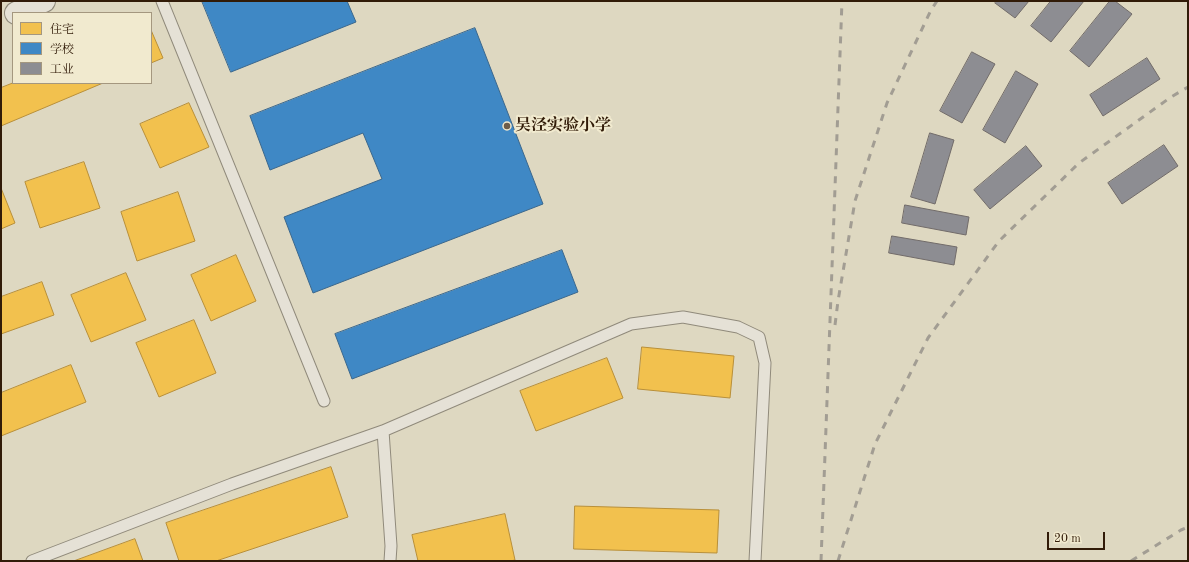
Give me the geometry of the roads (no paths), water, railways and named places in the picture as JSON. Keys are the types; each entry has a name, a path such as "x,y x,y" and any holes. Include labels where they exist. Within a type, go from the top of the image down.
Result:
{"street":[{"path":"18,12 44,1"},
{"path":"1,19 12,14"}],"lane":[{"path":"162,1 324,401"},
{"path":"32,561 232,484 383,431 631,324 683,317 738,327 759,337 765,363 755,561"},
{"path":"383,431 390,561"}],"railway":[{"path":"821,561 842,1"},
{"path":"835,325 855,201 887,103 931,10 937,1"},
{"path":"838,561 875,444 928,338 999,241 1079,163 1171,97 1188,87"},
{"path":"1131,561 1188,527"}],"place":[{"name":"吴泾实验小学","path":"507,126"}]}
